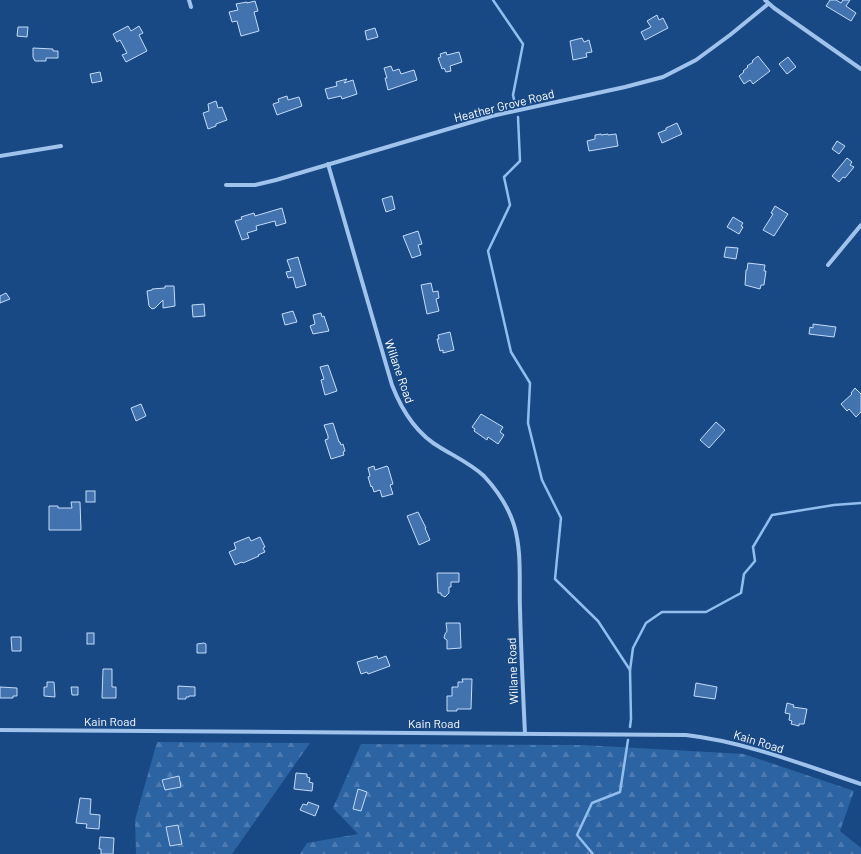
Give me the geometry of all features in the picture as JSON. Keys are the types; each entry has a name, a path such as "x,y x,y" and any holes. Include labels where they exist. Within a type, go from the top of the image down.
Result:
{"street":[{"path":"188,0 191,7"},
{"path":"765,0 768,4 861,69"},
{"name":"Heather Grove Road","path":"226,185 255,185 276,180 492,116 625,87 663,77 696,60 768,4"},
{"path":"0,156 61,146"},
{"name":"Willane Road","path":"328,164 392,385 404,411 419,431 432,442 470,464 483,476 501,497 514,524 517,539 520,575 525,734"},
{"path":"828,265 861,225"},
{"name":"Kain Road","path":"0,730 686,735 710,738 763,752 861,784"}],"green space":[{"path":"157,742 310,743 232,854 136,854 135,820"},
{"path":"361,744 583,745 744,754 854,791 840,831 861,848 861,854 300,854 307,843 358,834 333,808"}],"building":[{"path":"830,0 836,0 841,3 843,0 850,0 846,6 856,13 851,21 826,6"},
{"path":"255,1 258,11 254,12 259,31 241,36 237,21 232,22 229,12 238,10 236,4"},
{"path":"657,15 659,20 663,18 668,28 645,40 641,32 651,27 647,21"},
{"path":"128,26 131,31 139,26 143,33 139,35 147,51 126,62 122,55 127,53 120,40 117,42 113,34"},
{"path":"18,27 28,27 27,37 17,36"},
{"path":"375,28 378,37 367,40 365,31"},
{"path":"582,38 584,42 589,40 592,52 586,53 587,57 573,60 570,41"},
{"path":"33,48 53,49 53,51 58,51 58,58 46,58 46,61 35,61 33,57"},
{"path":"446,52 447,55 459,52 462,62 450,66 451,71 446,72 444,68 442,69 438,58 441,57 440,54"},
{"path":"758,56 770,71 753,84 750,80 744,84 739,76"},
{"path":"788,57 796,67 787,74 779,64"},
{"path":"391,66 393,71 399,69 401,74 414,70 417,80 388,90 384,68"},
{"path":"100,72 102,81 92,83 90,74"},
{"path":"347,79 344,83 353,80 357,94 342,99 341,96 328,99 325,89 337,86 336,82"},
{"path":"287,96 288,100 299,97 302,106 277,115 273,104 279,102 278,99"},
{"path":"216,101 218,108 222,107 227,120 208,129 203,113 209,111 208,104"},
{"path":"677,123 682,134 662,143 658,133"},
{"path":"616,134 618,146 589,151 587,141 595,139 595,135"},
{"path":"837,141 845,146 839,154 832,149"},
{"path":"847,158 852,162 850,165 854,167 845,178 843,177 839,182 832,176"},
{"path":"392,196 395,209 386,212 382,199"},
{"path":"775,206 788,214 774,236 763,230 773,214 771,213"},
{"path":"282,208 286,223 276,226 275,221 256,226 257,230 247,233 249,238 242,240 235,221 242,219 241,217 254,213 255,216"},
{"path":"733,217 743,223 741,226 743,227 739,234 727,227"},
{"path":"418,231 422,244 418,245 421,255 412,258 403,236"},
{"path":"726,247 738,248 736,259 724,257"},
{"path":"298,257 306,285 296,288 293,277 288,278 286,272 291,271 287,260"},
{"path":"748,263 765,265 764,271 766,271 764,285 761,285 760,289 745,285"},
{"path":"431,283 433,292 438,291 439,298 436,299 439,311 427,314 421,285"},
{"path":"165,286 174,286 175,306 163,308 163,300 152,309 149,306 147,291 165,288"},
{"path":"6,293 10,299 0,303 0,296"},
{"path":"204,304 205,316 193,317 192,305"},
{"path":"293,311 297,322 285,325 282,314"},
{"path":"321,313 322,317 324,316 329,331 313,334 310,326 315,324 313,315"},
{"path":"813,324 836,327 834,337 809,334 810,327 813,328"},
{"path":"450,332 454,350 443,353 443,350 440,351 437,339 439,339 438,335"},
{"path":"328,365 337,391 325,395 321,380 324,379 320,367"},
{"path":"855,388 861,394 861,412 856,417 849,409 847,411 841,404 852,394 851,393"},
{"path":"141,404 146,416 136,421 131,408"},
{"path":"481,414 503,427 500,432 504,435 498,444 488,437 487,440 474,431 475,429 472,427"},
{"path":"716,422 725,430 709,448 700,440"},
{"path":"333,423 339,442 341,445 343,444 345,451 343,452 344,455 331,459 325,440 328,439 328,436 324,425"},
{"path":"374,466 375,470 388,467 393,484 390,485 393,494 382,497 380,490 374,492 368,477 370,476 368,468"},
{"path":"86,491 95,491 95,502 86,502"},
{"path":"71,502 80,502 81,530 49,530 49,506 58,506 58,508 72,508"},
{"path":"418,512 430,540 419,545 407,516"},
{"path":"249,537 251,541 260,537 265,547 263,548 265,552 243,563 242,562 235,565 229,552 236,549 234,543"},
{"path":"437,573 459,573 459,582 451,582 449,593 445,597 441,595 441,593 438,593"},
{"path":"446,623 460,623 461,648 447,649 447,640 444,638 447,631"},
{"path":"87,633 94,633 94,644 87,644"},
{"path":"11,637 21,637 21,651 12,651"},
{"path":"197,644 206,644 206,653 197,653"},
{"path":"377,656 378,659 386,656 390,666 368,674 367,672 361,674 357,662"},
{"path":"103,669 112,669 112,687 116,687 116,698 102,698"},
{"path":"462,679 472,679 471,709 447,711 447,696 452,696 452,687 458,687 458,682 463,682"},
{"path":"47,682 54,682 55,697 44,696 44,687 47,687"},
{"path":"696,683 717,687 715,699 694,696"},
{"path":"178,686 195,687 195,696 186,697 186,699 178,699"},
{"path":"0,687 17,688 17,696 13,696 13,698 0,698"},
{"path":"71,687 78,687 78,695 72,695"},
{"path":"787,703 794,705 793,707 807,709 804,724 799,724 799,726 791,724 792,721 789,720 790,714 785,713"},
{"path":"296,773 307,774 307,777 310,778 309,782 313,783 312,791 294,789"},
{"path":"179,776 181,787 165,790 162,780"},
{"path":"358,789 367,792 361,811 353,809"},
{"path":"80,798 91,799 90,814 100,815 99,829 86,828 87,824 76,823"},
{"path":"308,802 319,806 315,816 300,810 303,804 307,805"},
{"path":"178,825 182,844 170,846 166,827"},
{"path":"100,837 114,838 113,854 101,854 101,849 99,849"}],"waterway":[{"path":"493,0 523,44 513,95 515,104"},
{"path":"518,117 520,161 504,177 510,205 488,251 511,352 530,383 528,423 542,480 561,518 555,579 598,621 630,670"},
{"path":"630,727 630,670 633,648 646,623 662,612 706,612 741,593 744,574 755,561 753,547 772,515 834,505 861,503"},
{"path":"593,854 577,835 592,803 620,792 628,740"}]}
